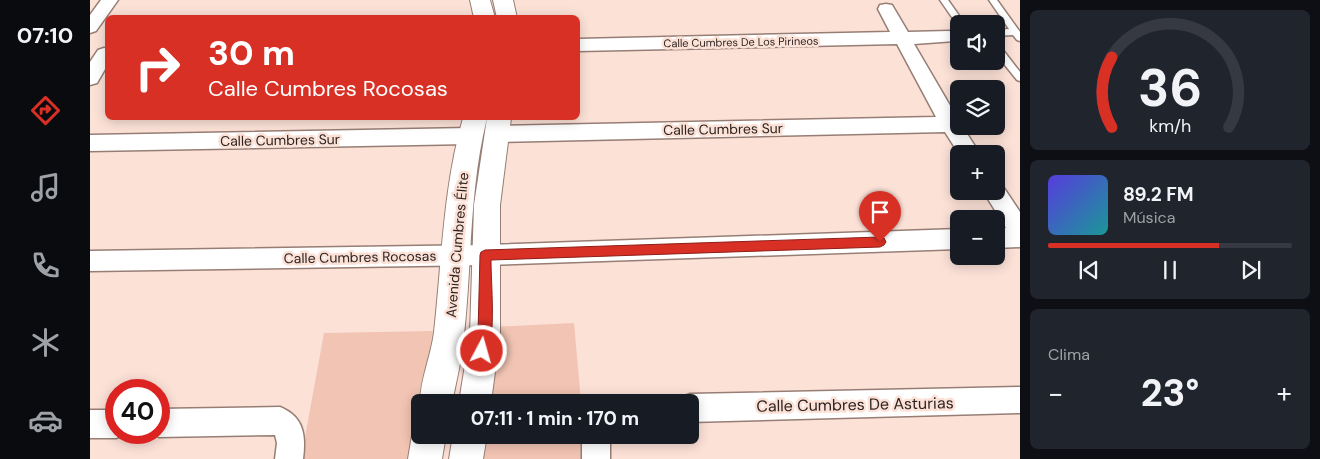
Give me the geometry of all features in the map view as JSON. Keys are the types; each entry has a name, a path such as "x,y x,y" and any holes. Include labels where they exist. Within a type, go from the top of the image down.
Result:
{"street":[{"path":"90,27 110,0"},
{"path":"480,0 485,15"},
{"path":"503,0 506,15"},
{"path":"886,10 950,124"},
{"name":"Calle Cumbres De Los Pirineos","path":"580,45 950,38"},
{"path":"90,78 100,54"},
{"name":"Calle Cumbres Sur","path":"90,143 485,126 950,124"},
{"name":"Avenida Cumbres Élite","path":"475,394 484,334 487,205 485,126"},
{"name":"Avenida Cumbres Élite","path":"437,394 448,337 458,213 485,126"},
{"path":"1000,200 1020,232"},
{"path":"1005,238 1020,237"},
{"name":"Calle Cumbres Rocosas","path":"90,261 455,256 950,239"},
{"name":"Calle Cumbres De Asturias","path":"699,408 1020,400"},
{"path":"170,423 280,421 286,424 290,435 289,459"},
{"path":"90,424 105,424"},
{"path":"425,459 428,444"},
{"path":"466,459 468,444"},
{"path":"596,444 596,459"}],"lane":[{"path":"944,0 955,15"},
{"path":"993,0 1018,35"},
{"path":"1005,34 1018,35"},
{"path":"1005,59 1020,78"}],"shaded area":[{"path":"574,323 580,394 484,394 490,327"},
{"path":"433,331 422,394 411,394 411,444 413,444 410,459 301,459 324,333"},
{"path":"479,444 582,444 581,459 478,459"}],"route":[{"path":"482,351 485,255 880,242"}]}
